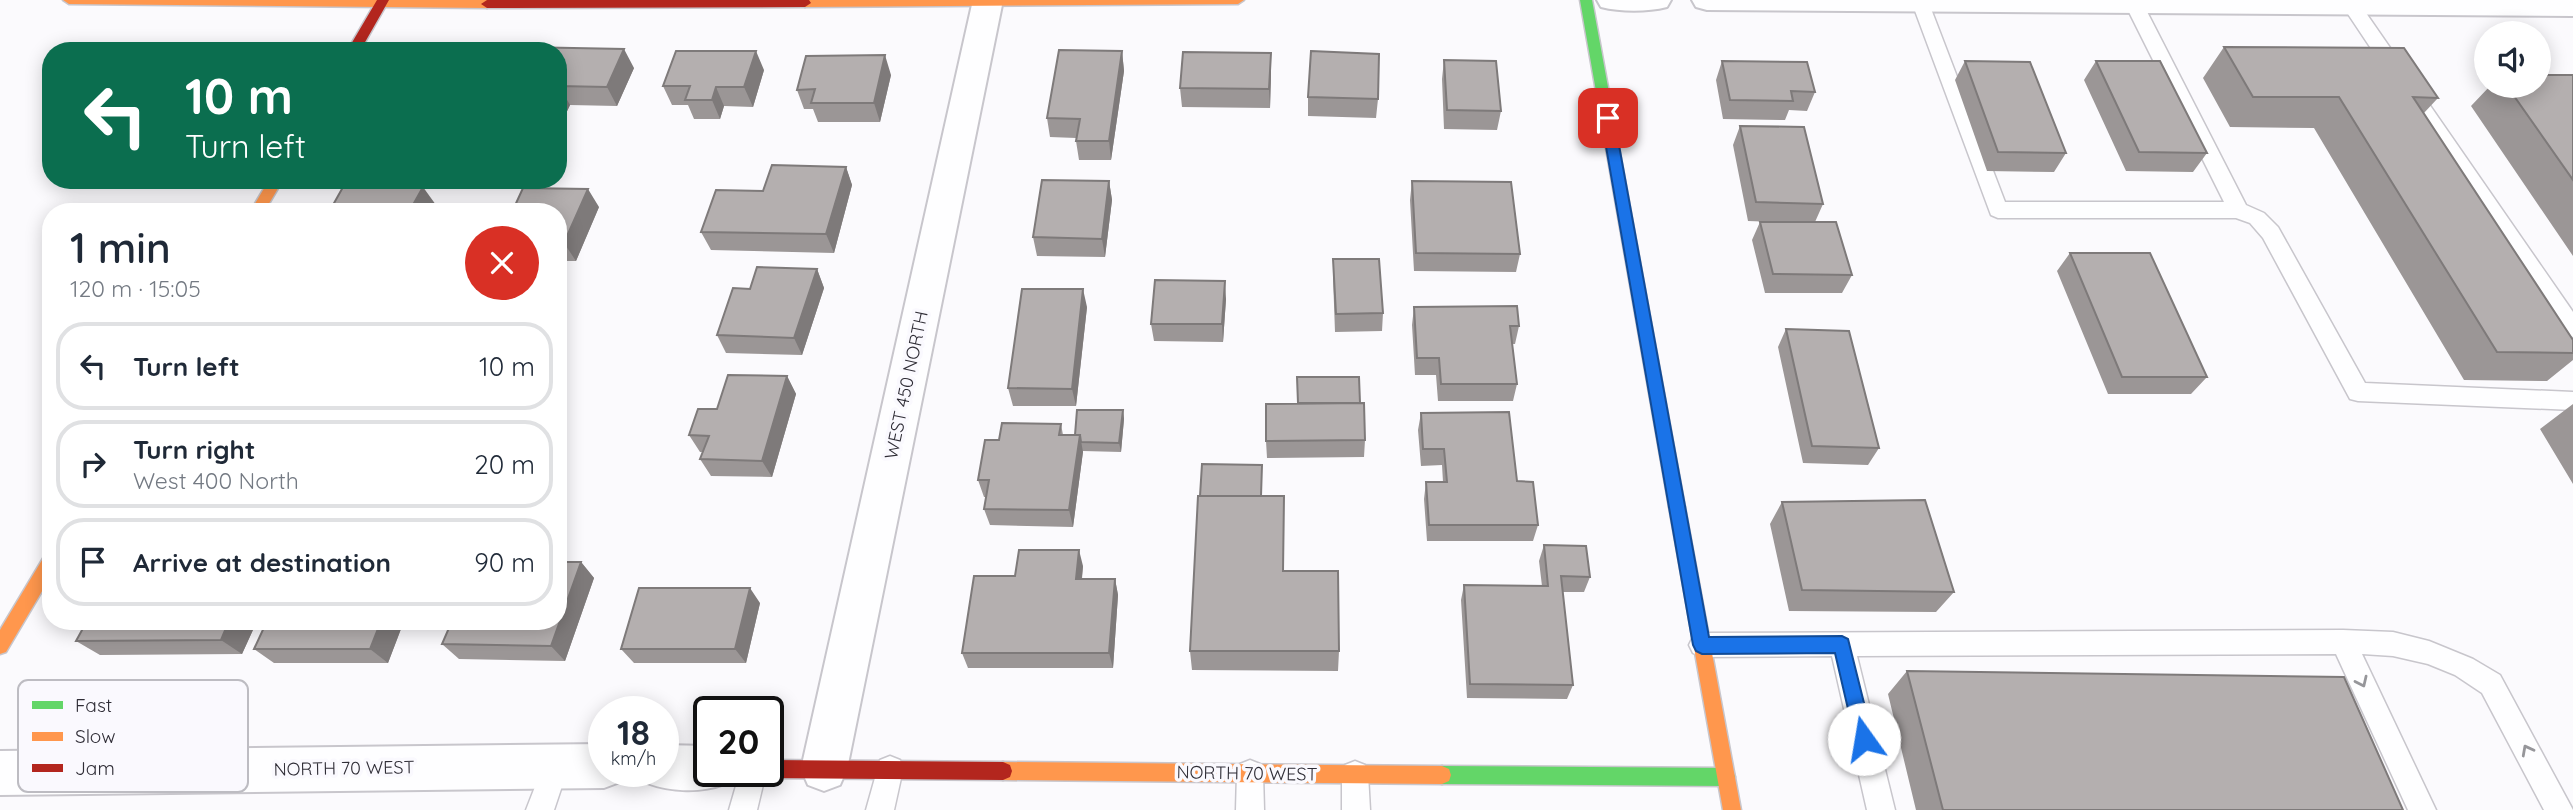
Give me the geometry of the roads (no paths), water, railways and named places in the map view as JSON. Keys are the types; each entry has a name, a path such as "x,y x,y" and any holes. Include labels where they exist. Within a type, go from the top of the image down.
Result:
{"street":[{"path":"69,0 1238,0"},
{"name":"WEST 450 NORTH","path":"824,769 988,0"},
{"path":"1586,0 1732,810"},
{"path":"1612,0 1656,0"},
{"path":"1707,0 2165,1 2573,6"},
{"path":"358,42 382,2"},
{"path":"0,646 42,575"},
{"name":"NORTH 70 WEST","path":"248,769 588,766"},
{"name":"NORTH 70 WEST","path":"784,769 1726,777"},
{"name":"NORTH 70 WEST","path":"0,773 18,773"}],"lane":[{"path":"1919,1 1998,210 2238,210 2257,218 2271,233 2358,392 2573,401"},
{"path":"2133,2 2238,210"},
{"path":"2350,4 2573,328"},
{"path":"2343,642 2422,810"},
{"path":"1702,645 2393,644 2429,653 2464,667 2491,684 2559,810"},
{"path":"1842,645 1881,810"},
{"path":"540,810 556,765"},
{"path":"880,810 890,769"},
{"path":"1250,773 1250,810"},
{"path":"1355,774 1356,810"},
{"path":"743,810 749,787"}]}
